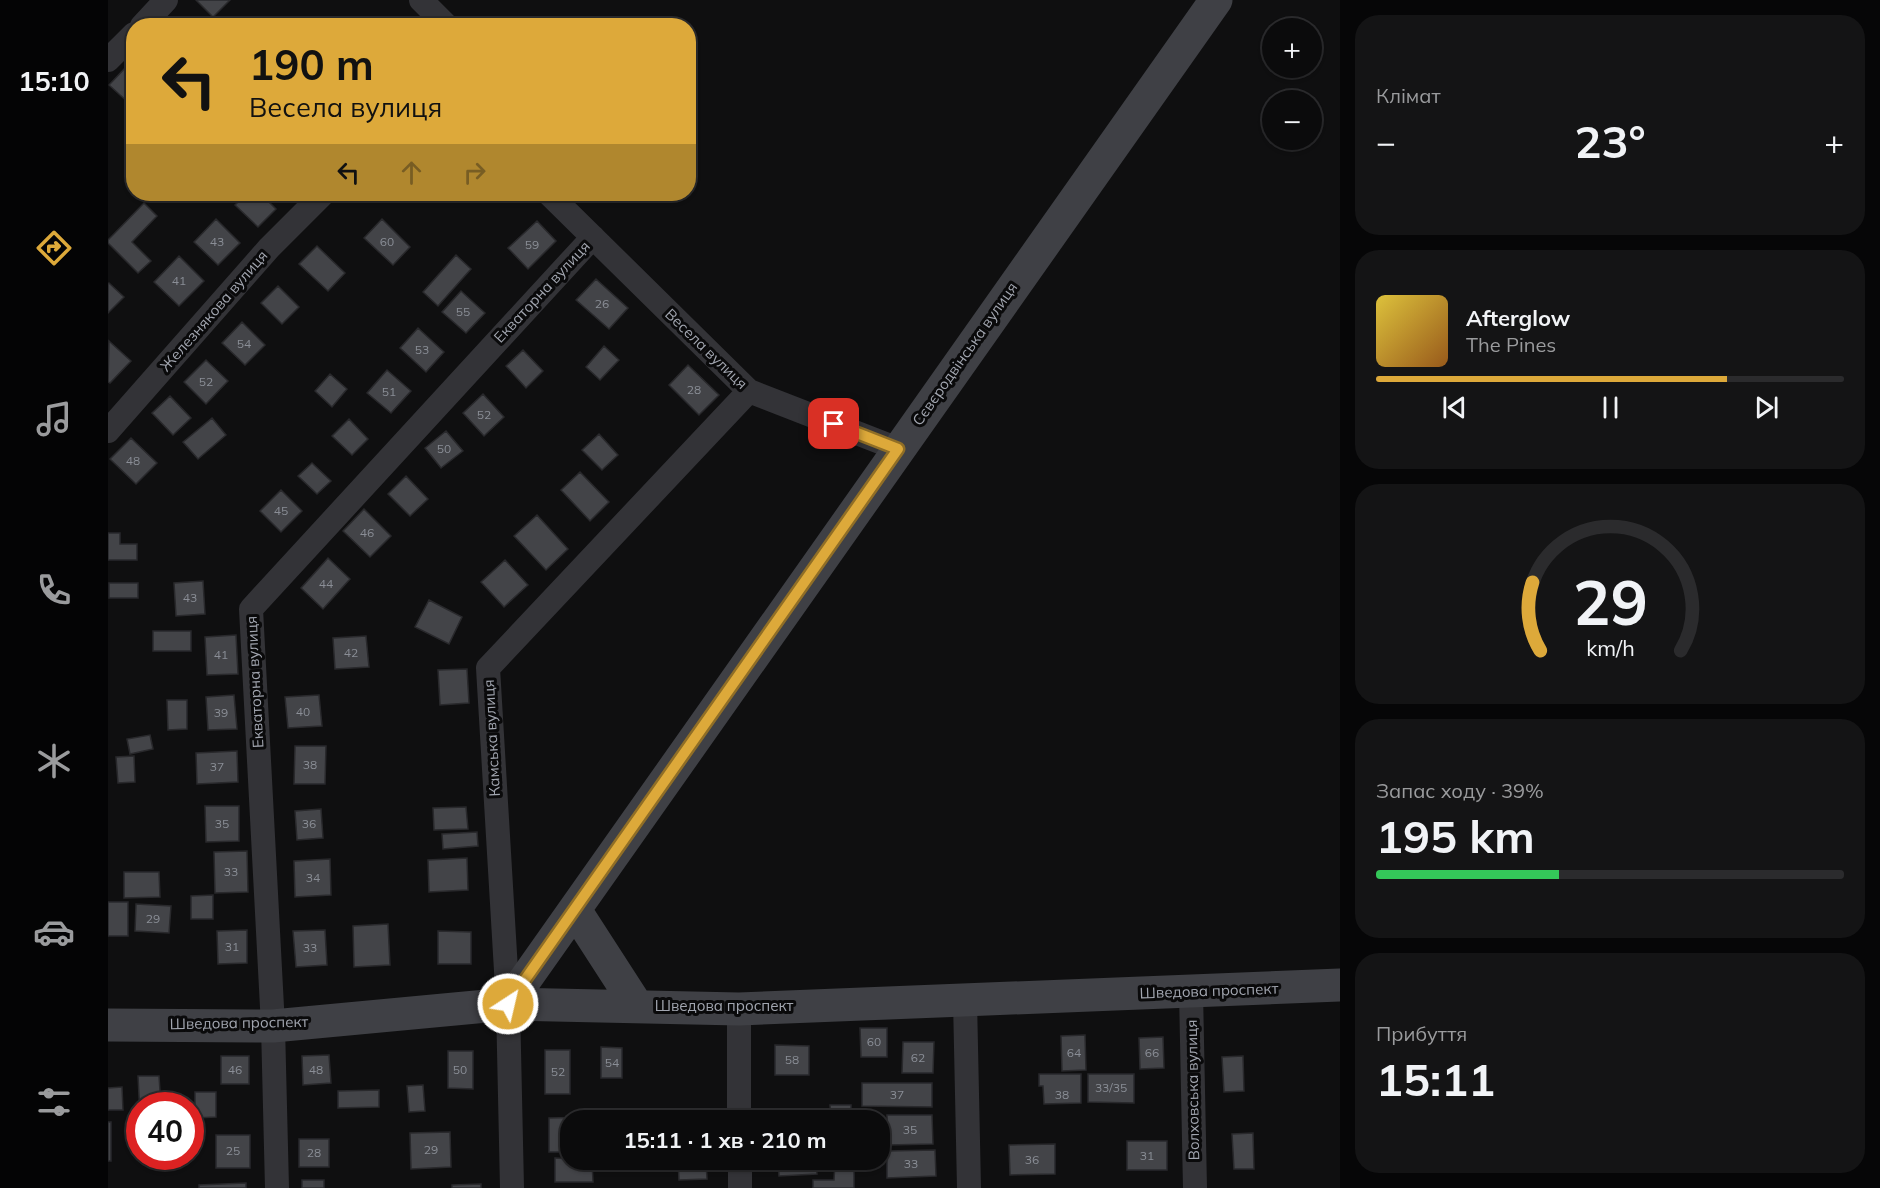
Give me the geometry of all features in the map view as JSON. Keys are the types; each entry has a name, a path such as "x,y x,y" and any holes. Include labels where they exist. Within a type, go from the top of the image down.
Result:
{"street":[{"path":"149,18 166,0"},
{"path":"421,0 439,18"},
{"name":"Сєвєродвінська вулиця","path":"508,1004 1216,0"},
{"path":"108,60 126,42"},
{"name":"Железнякова вулиця","path":"108,431 269,248 316,201"},
{"name":"Весела вулиця","path":"556,201 749,391 898,449"},
{"name":"Екваторна вулиця","path":"277,1188 273,1026 250,609 593,237"},
{"name":"Камська вулиця","path":"512,1188 508,1004 488,668 749,391"},
{"path":"575,910 637,1006"},
{"name":"Шведова проспект","path":"108,1025 273,1026 508,1004 739,1009 1340,985"},
{"name":"Волховська вулиця","path":"1191,992 1195,1188"},
{"path":"965,1000 969,1188"},
{"path":"739,1009 740,1110"},
{"path":"740,1170 740,1188"}],"building":[{"path":"196,0 230,0 213,17"},
{"path":"126,67 126,100 109,85"},
{"path":"239,201 268,201 276,209 258,227 235,205"},
{"path":"144,203 157,216 132,242 151,261 138,273 108,243 108,240"},
{"path":"216,219 240,243 218,265 194,242"},
{"path":"382,219 410,247 393,265 364,238"},
{"path":"537,221 556,241 528,269 508,248"},
{"path":"317,246 345,273 328,291 299,264"},
{"path":"456,255 471,269 438,306 423,292"},
{"path":"179,256 204,281 179,306 154,282"},
{"path":"596,279 628,308 609,329 576,300"},
{"path":"108,284 124,297 108,313"},
{"path":"278,286 299,307 282,324 261,303"},
{"path":"461,291 485,313 466,333 442,312"},
{"path":"242,322 265,345 245,365 222,343"},
{"path":"418,328 444,352 426,372 400,348"},
{"path":"109,341 131,361 110,383 108,382"},
{"path":"604,346 619,360 600,380 586,367"},
{"path":"523,350 543,371 526,388 506,366"},
{"path":"206,360 228,381 206,404 184,382"},
{"path":"688,365 719,395 699,415 669,385"},
{"path":"387,370 411,391 391,413 367,393"},
{"path":"330,374 347,389 332,407 315,391"},
{"path":"483,394 504,417 484,436 463,413"},
{"path":"170,396 191,418 173,435 152,413"},
{"path":"212,418 226,435 198,459 183,442"},
{"path":"349,419 368,439 352,455 332,436"},
{"path":"446,431 463,451 441,468 425,448"},
{"path":"599,434 618,455 602,470 582,450"},
{"path":"131,438 157,463 136,484 110,459"},
{"path":"312,463 331,481 317,494 298,476"},
{"path":"580,472 609,502 590,521 561,490"},
{"path":"406,476 428,499 410,516 388,494"},
{"path":"281,490 302,511 281,532 260,511"},
{"path":"364,509 391,536 370,557 343,531"},
{"path":"537,515 568,549 546,570 514,536"},
{"path":"108,533 120,533 120,544 137,544 137,560 108,560"},
{"path":"328,558 350,579 323,609 301,588"},
{"path":"505,560 528,585 504,607 481,582"},
{"path":"203,581 205,614 176,616 174,583"},
{"path":"109,583 138,583 138,598 109,598"},
{"path":"429,600 462,617 449,644 415,627"},
{"path":"153,631 191,631 191,651 153,651"},
{"path":"236,635 238,674 207,675 205,637"},
{"path":"366,636 369,667 335,669 333,638"},
{"path":"467,669 469,703 440,705 438,670"},
{"path":"234,695 237,729 208,730 206,697"},
{"path":"319,695 322,726 288,728 285,697"},
{"path":"167,700 187,700 187,729 168,730"},
{"path":"150,735 153,749 130,754 127,739"},
{"path":"295,746 326,746 325,784 294,784"},
{"path":"237,751 238,782 197,784 196,753"},
{"path":"134,756 135,782 118,783 116,757"},
{"path":"205,806 239,806 239,841 206,842"},
{"path":"466,807 468,829 434,830 433,808"},
{"path":"321,809 323,838 297,840 295,811"},
{"path":"477,832 478,846 443,849 442,834"},
{"path":"247,851 248,892 215,893 214,852"},
{"path":"467,858 468,890 429,892 428,860"},
{"path":"330,859 331,895 295,897 294,861"},
{"path":"124,872 159,872 160,897 124,898"},
{"path":"213,895 213,919 191,919 191,896"},
{"path":"108,902 128,902 128,936 108,936"},
{"path":"136,904 171,906 169,933 135,931"},
{"path":"388,924 390,965 354,967 353,926"},
{"path":"247,930 247,963 218,964 217,931"},
{"path":"325,930 327,965 296,967 293,931"},
{"path":"438,931 471,932 471,964 438,964"},
{"path":"860,1028 887,1028 887,1057 861,1057"},
{"path":"1085,1035 1086,1070 1062,1071 1061,1036"},
{"path":"1163,1037 1164,1068 1140,1069 1139,1038"},
{"path":"903,1042 934,1042 933,1073 902,1073"},
{"path":"775,1045 809,1046 809,1075 775,1075"},
{"path":"601,1047 622,1048 622,1078 601,1078"},
{"path":"545,1050 570,1050 570,1094 545,1094"},
{"path":"448,1051 473,1051 473,1089 448,1088"},
{"path":"329,1055 331,1083 303,1085 302,1056"},
{"path":"221,1056 249,1056 249,1084 221,1084"},
{"path":"1243,1056 1244,1091 1224,1092 1222,1057"},
{"path":"1039,1074 1081,1074 1081,1103 1044,1104 1043,1086 1039,1086"},
{"path":"1088,1074 1134,1074 1134,1103 1088,1102"},
{"path":"138,1076 159,1076 160,1092 139,1092"},
{"path":"862,1083 932,1083 932,1107 862,1106"},
{"path":"423,1085 425,1111 409,1112 407,1086"},
{"path":"122,1087 123,1110 108,1110 108,1088"},
{"path":"379,1090 379,1107 338,1108 338,1091"},
{"path":"204,1092 216,1092 216,1117 204,1118"},
{"path":"830,1105 851,1105 851,1110 830,1110"},
{"path":"890,1115 932,1115 933,1144 890,1145"},
{"path":"549,1118 560,1118 560,1152 549,1152"},
{"path":"108,1122 111,1122 111,1161 108,1161"},
{"path":"450,1132 451,1167 411,1169 410,1133"},
{"path":"1253,1133 1254,1169 1234,1169 1232,1134"},
{"path":"216,1135 250,1135 250,1168 216,1168"},
{"path":"299,1139 329,1139 329,1167 299,1167"},
{"path":"1127,1141 1167,1141 1167,1170 1127,1170"},
{"path":"1055,1144 1055,1174 1010,1175 1009,1145"},
{"path":"935,1150 936,1176 887,1178 887,1170 890,1170 890,1151"},
{"path":"555,1158 560,1158 560,1170 592,1170 593,1182 555,1182"},
{"path":"678,1170 707,1170 707,1179 679,1180"},
{"path":"779,1170 817,1170 817,1174 779,1176"},
{"path":"835,1170 854,1170 854,1188 813,1188 813,1180 834,1180"},
{"path":"302,1180 324,1180 324,1188 302,1188"},
{"path":"246,1183 246,1188 199,1188 199,1185"},
{"path":"481,1184 481,1188 452,1188 452,1185"}],"route":[{"path":"508,1004 898,449 834,424"}]}
